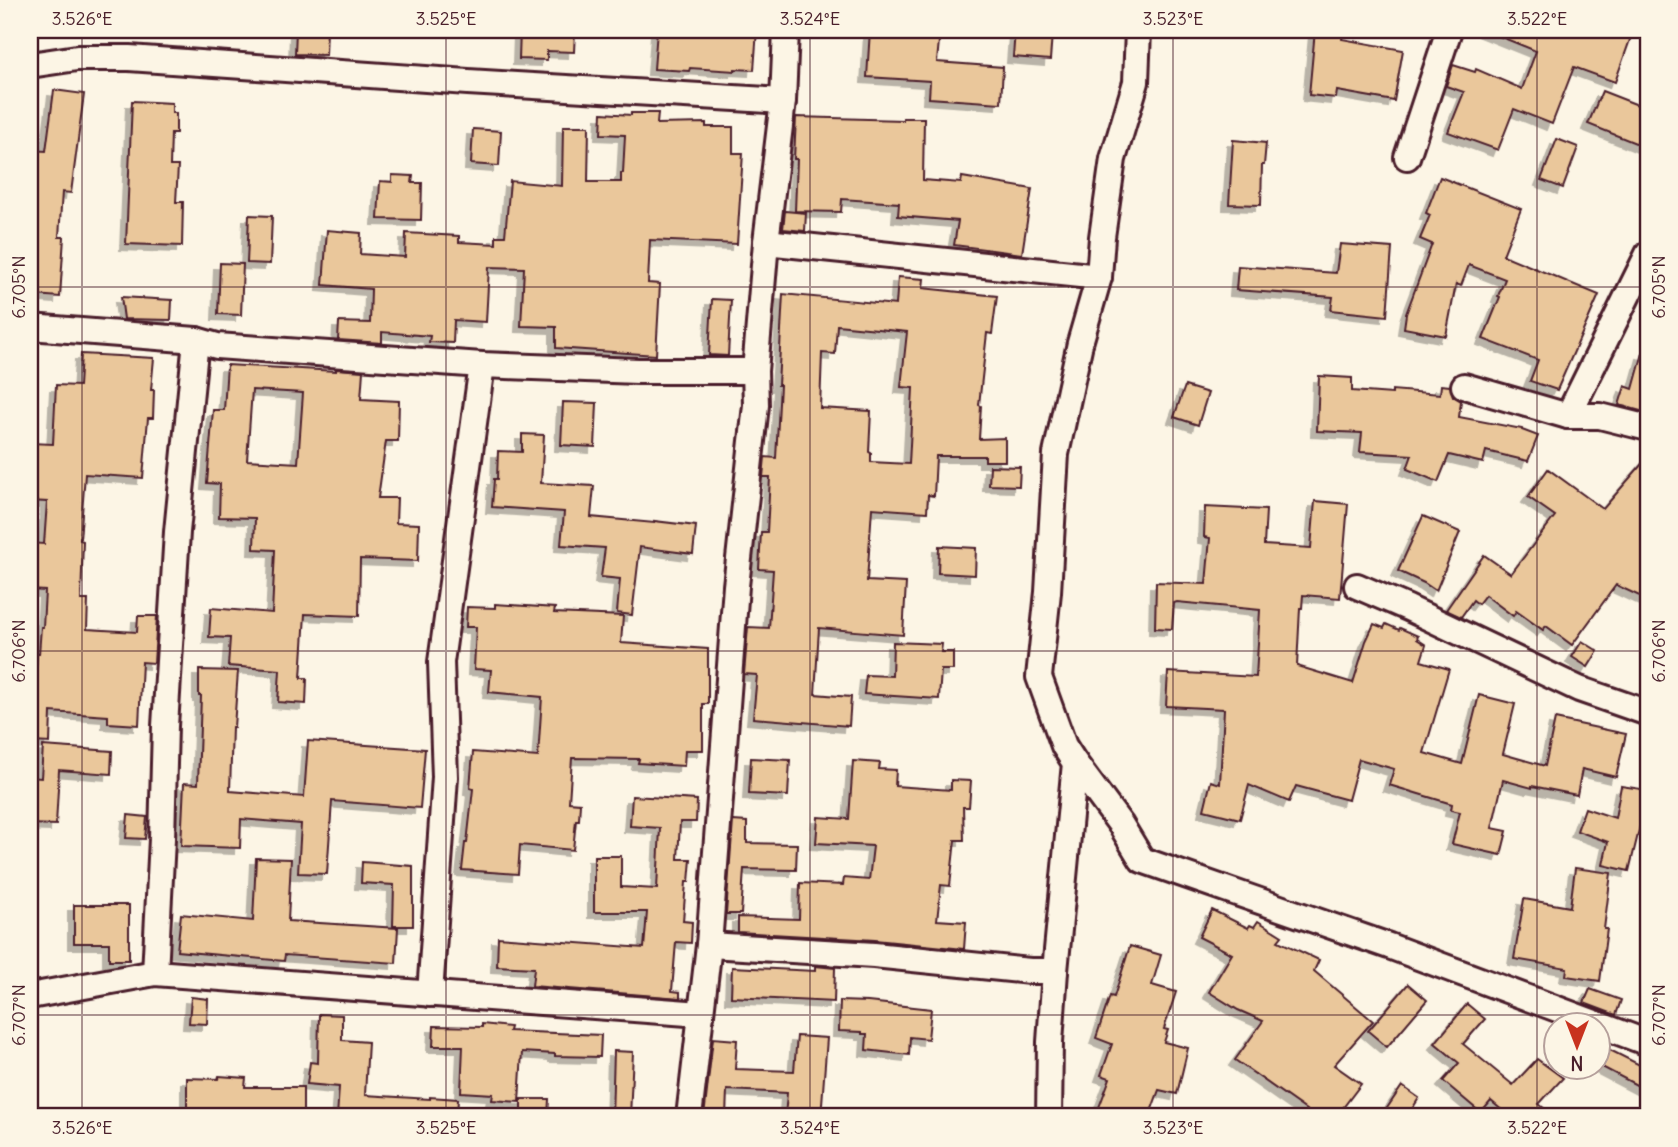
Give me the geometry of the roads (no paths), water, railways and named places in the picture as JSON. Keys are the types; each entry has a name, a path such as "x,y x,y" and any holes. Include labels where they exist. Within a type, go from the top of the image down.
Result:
{"street":[{"path":"689,1117 709,945 736,586 756,405 755,371 766,242 783,101 786,30"},
{"path":"1138,30 1136,82 1113,159 1099,277 1080,343 1056,454 1048,592 1039,677 1064,746 1121,825 1142,860 1389,946 1648,1043"},
{"path":"1407,157 1449,30"},
{"path":"30,65 77,58 129,58 783,101"},
{"path":"766,242 1099,277"},
{"path":"1568,416 1648,254"},
{"path":"30,327 196,340 217,346 482,365 638,371 755,371"},
{"path":"155,973 165,726 177,532 196,340"},
{"path":"430,995 444,777 441,662 482,365"},
{"path":"1465,386 1568,416 1600,416 1648,428"},
{"path":"1357,586 1579,689 1648,713"},
{"path":"1049,1117 1055,971 1075,763"},
{"path":"709,945 874,955 1030,971 1055,971"},
{"path":"30,996 155,973 701,1014"}]}
